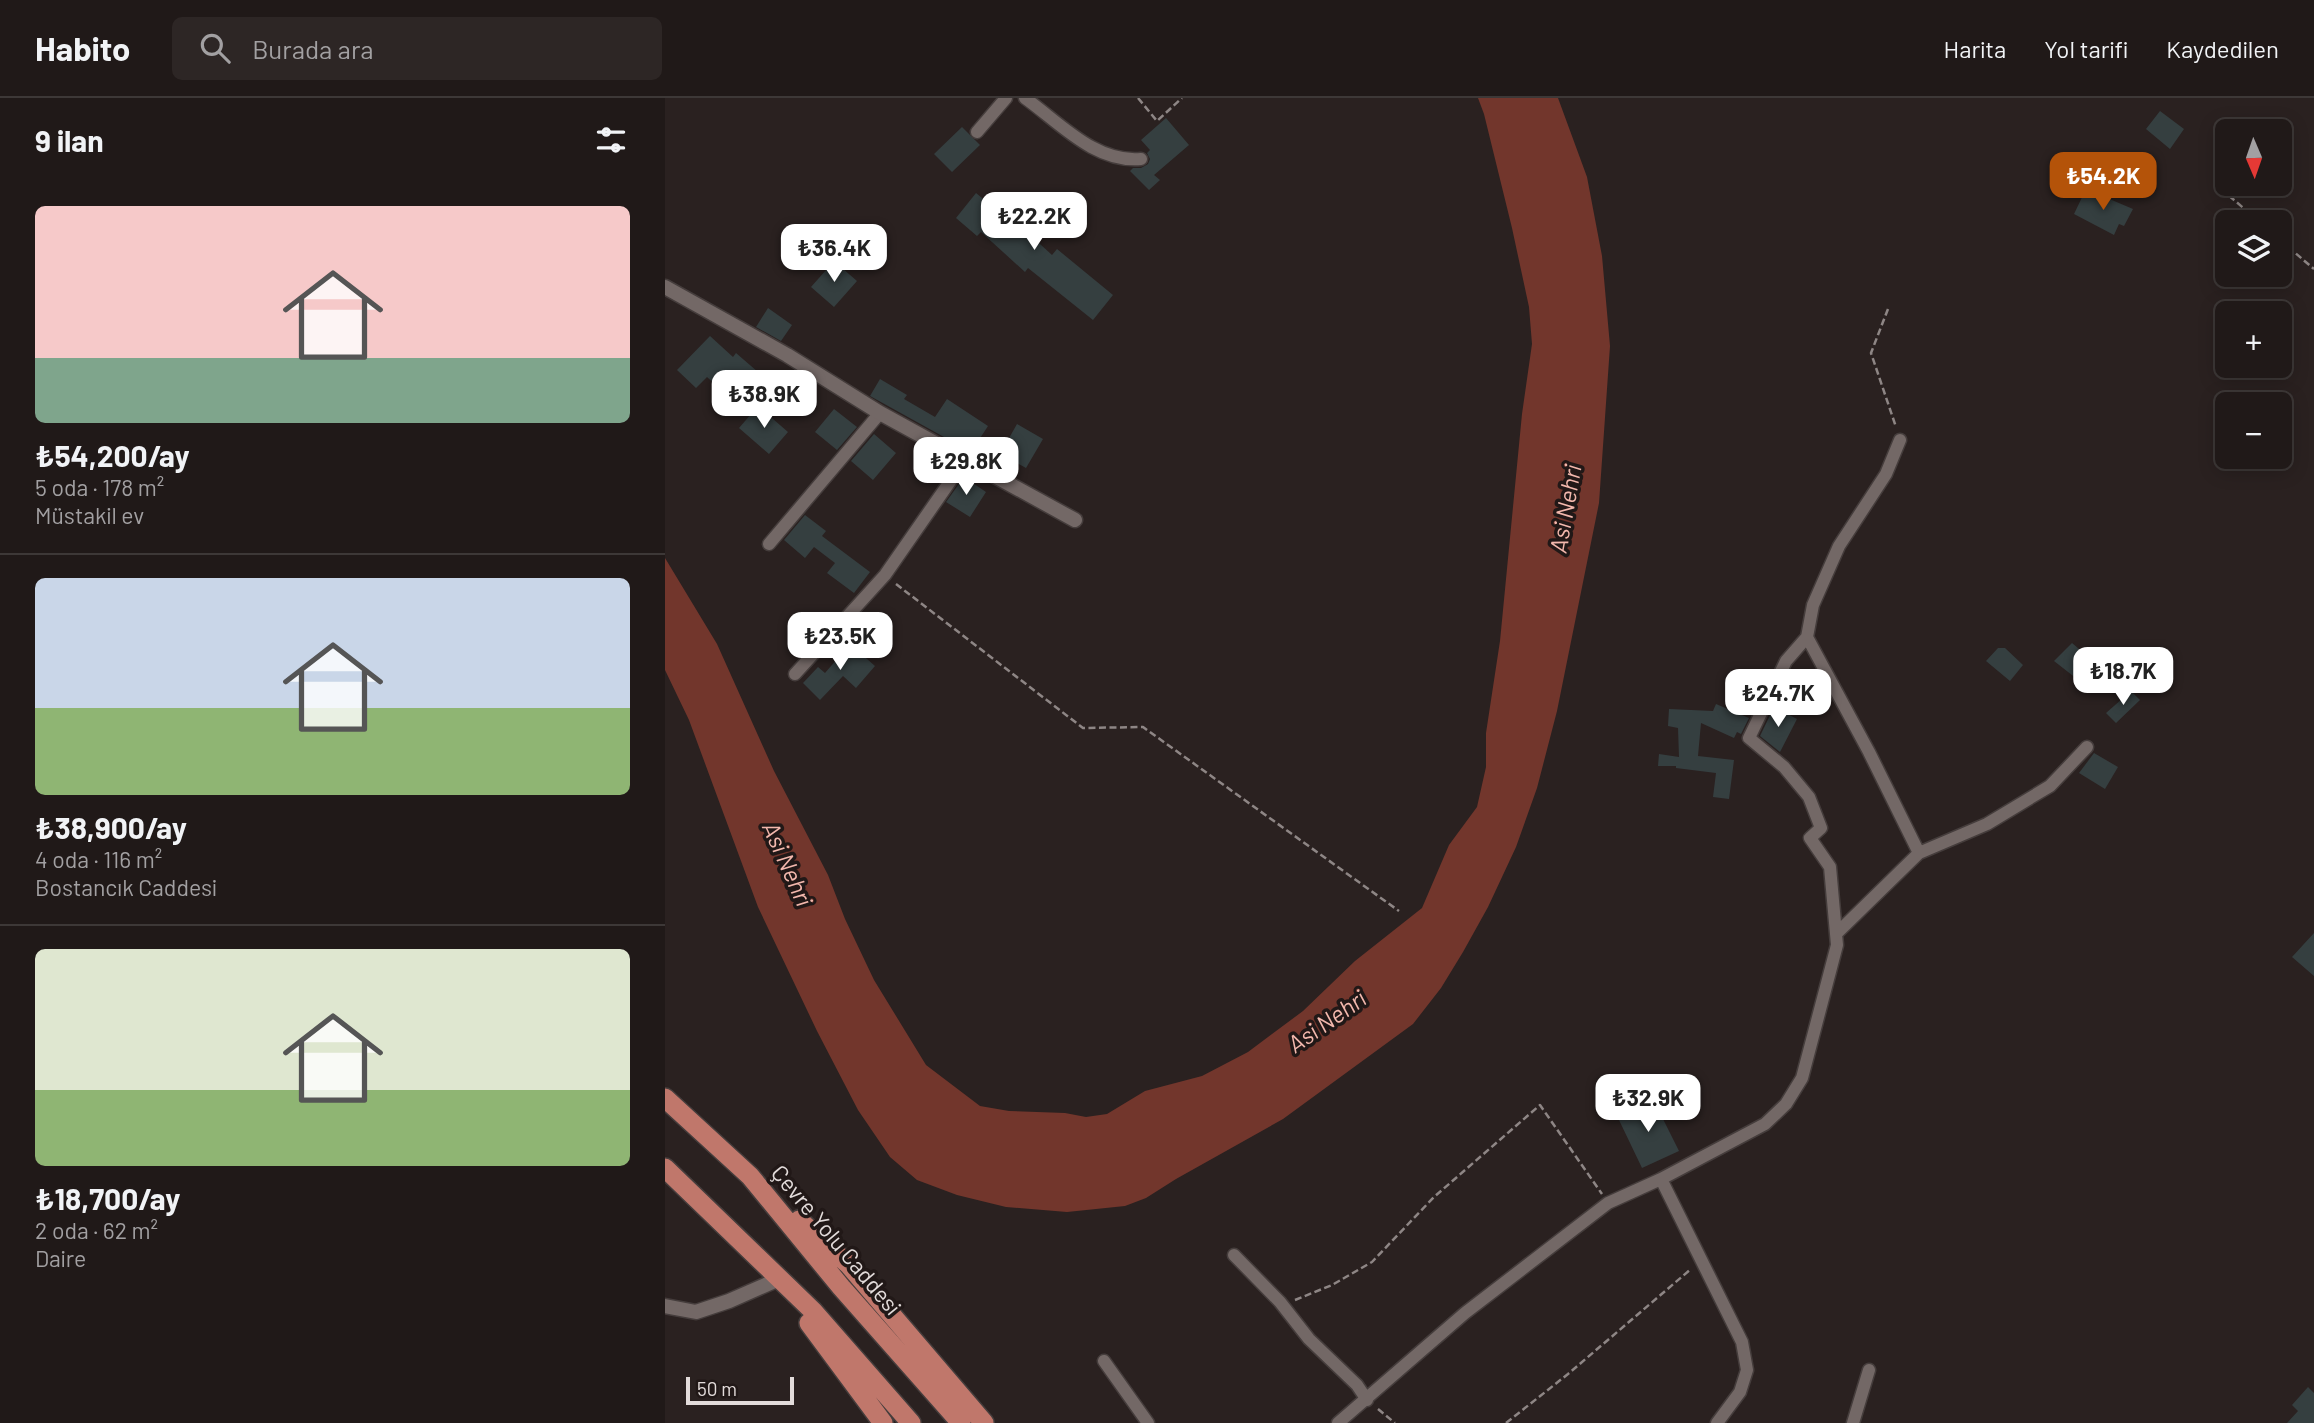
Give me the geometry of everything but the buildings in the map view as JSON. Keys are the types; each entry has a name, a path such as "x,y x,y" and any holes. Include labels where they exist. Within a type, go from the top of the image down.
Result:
{"highway":[{"name":"Çevre Yolu Caddesi","path":"665,1098 750,1176 841,1287 961,1423"},
{"path":"665,1168 813,1311 911,1423"},
{"path":"750,1176 849,1265 984,1423"},
{"path":"779,1279 831,1355 883,1423"}],"street":[{"path":"977,132 1006,98"},
{"path":"1025,98 1105,155 1127,160 1141,159"},
{"path":"665,287 807,367 880,413 1075,520"},
{"path":"769,544 880,413"},
{"path":"1338,1423 1465,1313 1608,1203 1661,1179 1765,1124 1786,1104 1802,1078 1837,945 1830,867 1810,838 1821,828 1809,797 1784,767 1749,738 1786,661 1807,637 1813,605 1839,546 1886,474 1900,440"},
{"path":"795,674 885,575 965,460"},
{"path":"1807,637 1869,752 1919,853"},
{"path":"1836,934 1919,853 1987,824 2050,786 2087,747"},
{"path":"1661,1179 1742,1342 1747,1370 1740,1392 1717,1423"},
{"path":"1234,1255 1282,1305 1309,1339 1357,1385 1367,1400"},
{"path":"665,1306 696,1312 779,1279"},
{"path":"1104,1361 1148,1423"},
{"path":"1853,1423 1869,1370"}],"path":[{"path":"1138,98 1157,121 1182,98"},
{"path":"2229,196 2246,210"},
{"path":"2292,250 2314,269"},
{"path":"1888,309 1871,353 1900,440"},
{"path":"885,575 1083,728 1143,727 1399,911"},
{"path":"1282,1305 1332,1285 1372,1262 1434,1197 1540,1105 1608,1203"},
{"path":"1506,1423 1568,1374 1701,1260"},
{"path":"1367,1400 1395,1423"}],"water":[{"name":"Asi Nehri","path":"1478,98 1558,98 1587,177 1602,256 1610,346 1599,503 1557,711 1537,788 1516,847 1488,907 1441,988 1413,1024 1283,1119 1146,1198 1125,1206 1067,1212 1006,1207 957,1195 917,1180 890,1157 858,1110 758,907 689,720 665,670 665,558 717,644 774,771 828,875 874,980 926,1065 980,1106 1086,1117 1107,1114 1145,1091 1202,1076 1248,1052 1303,1011 1355,961 1422,908 1449,845 1477,807 1486,767 1486,733 1500,641 1522,414 1532,344 1529,307 1512,228"}]}
